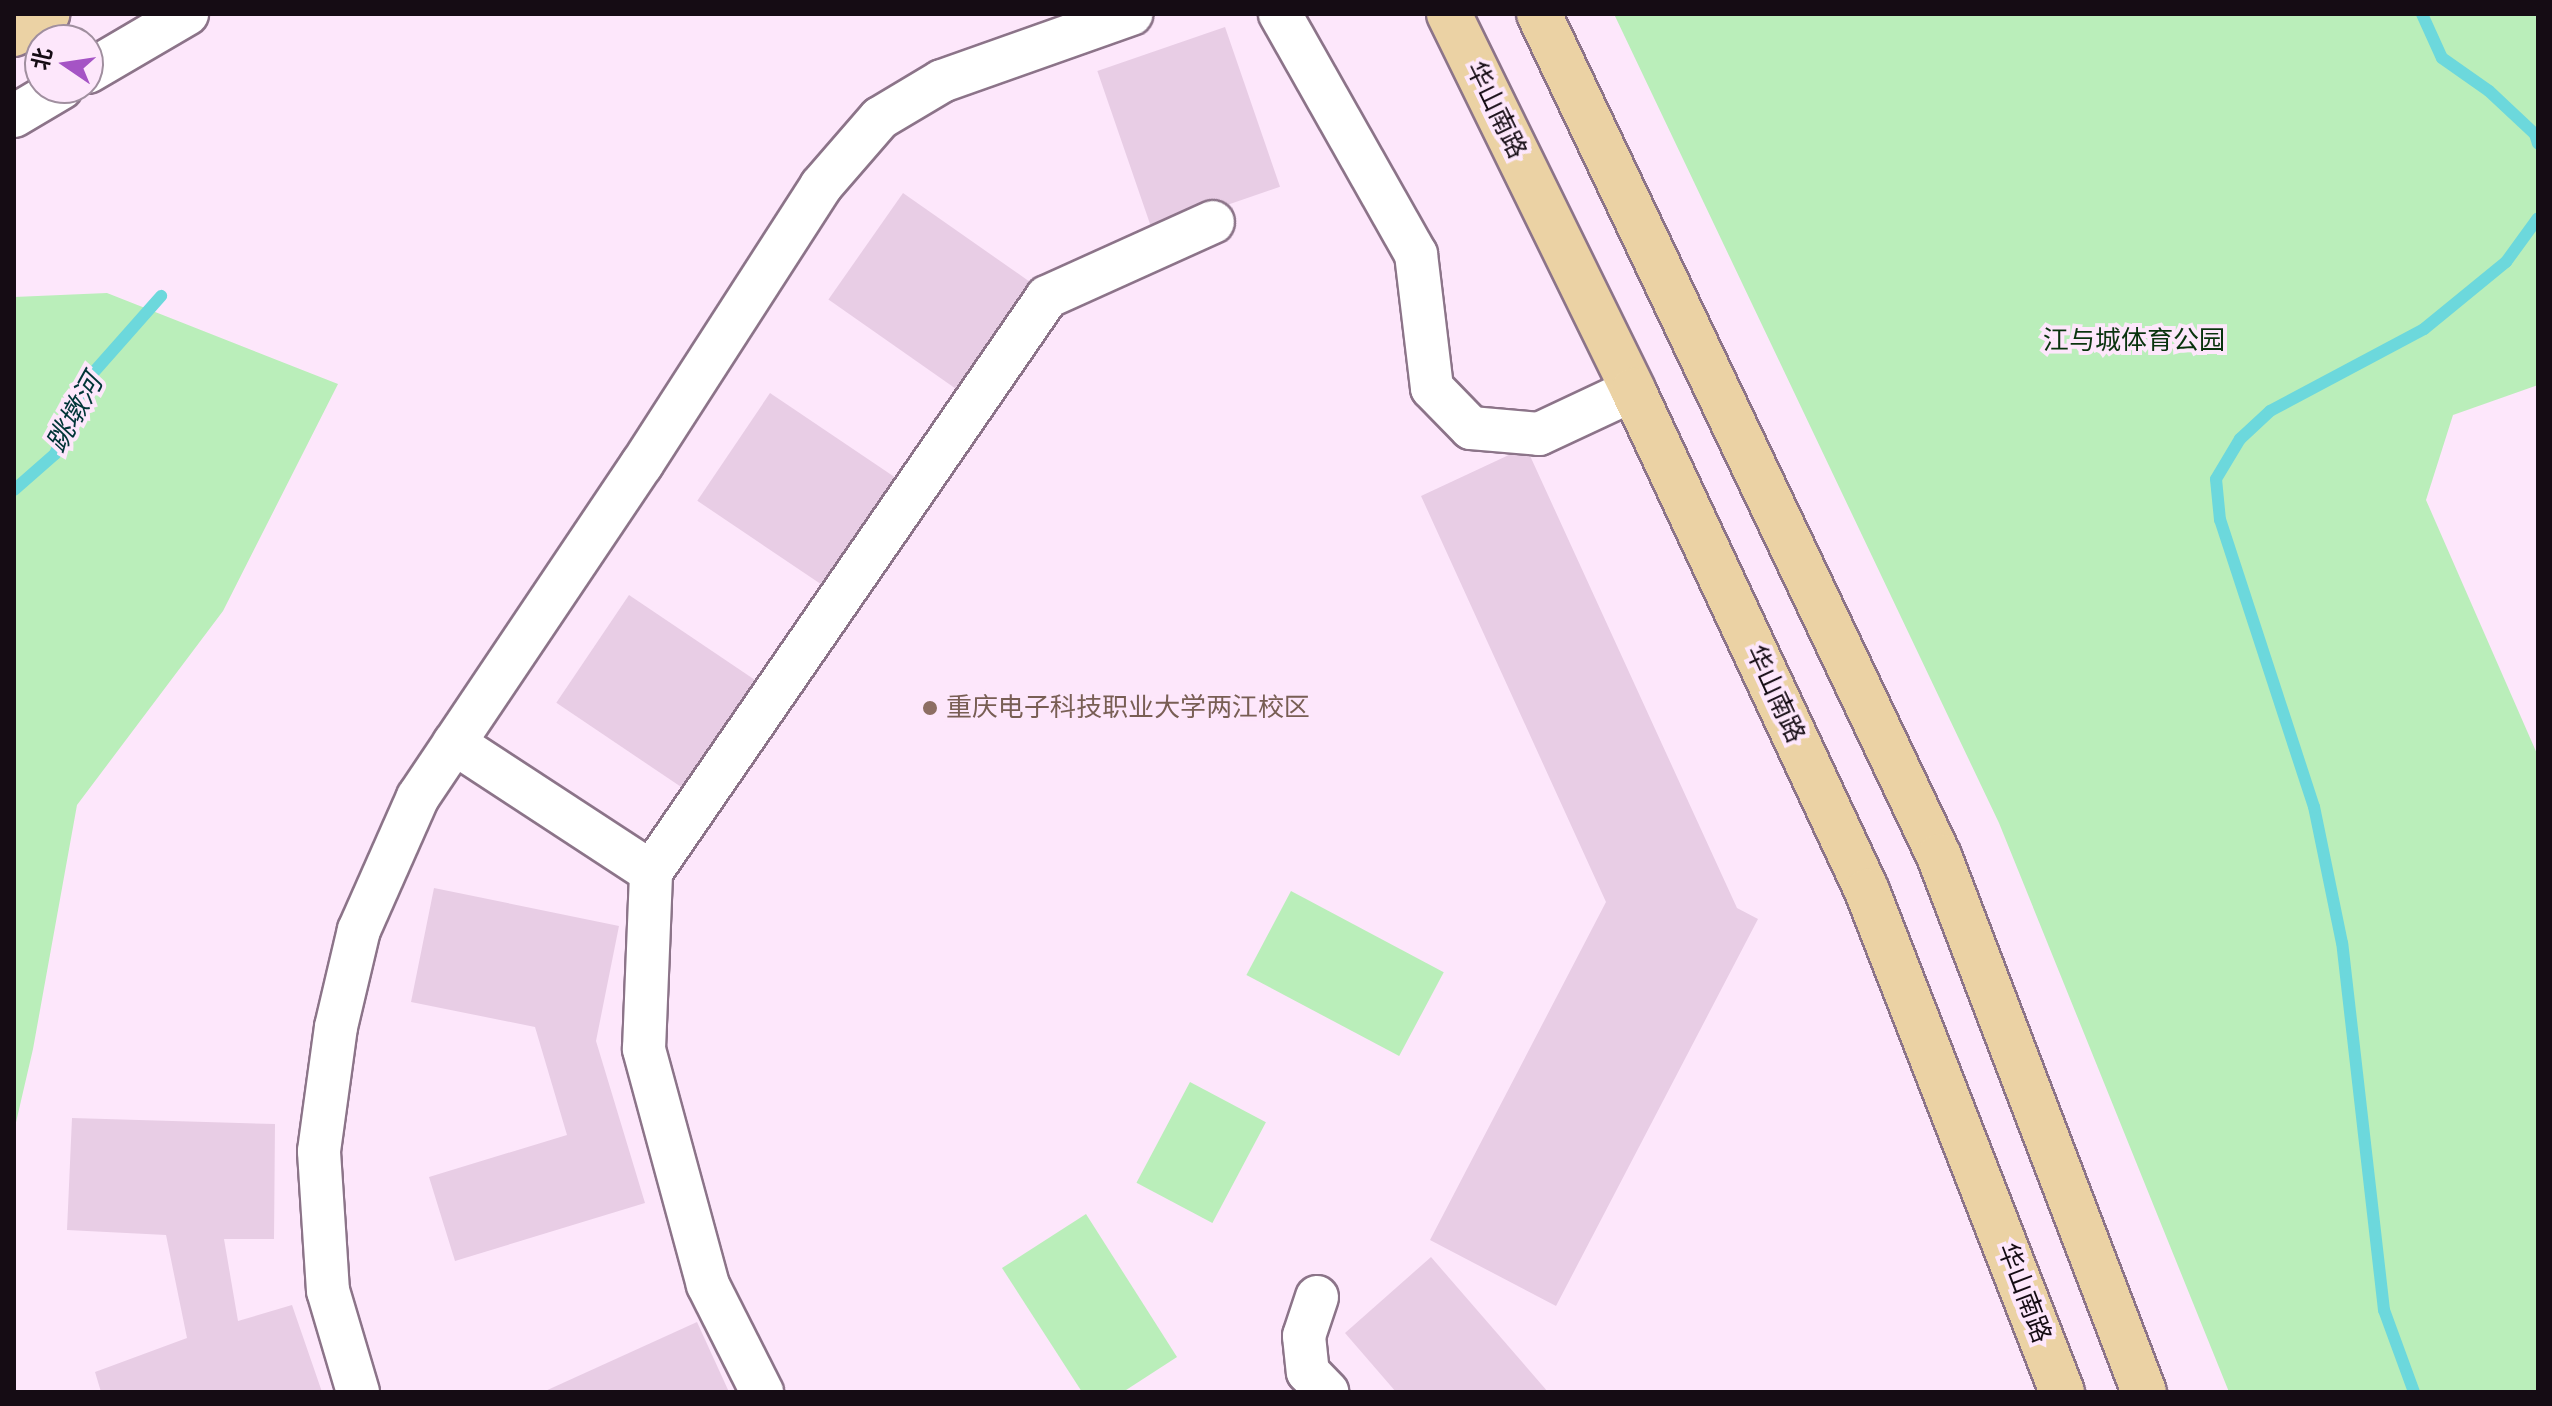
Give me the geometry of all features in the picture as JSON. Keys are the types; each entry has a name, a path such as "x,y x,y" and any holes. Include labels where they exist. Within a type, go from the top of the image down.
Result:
{"main road":[{"path":"14,34 47,14"},
{"name":"华山南路","path":"1449,14 1633,390 1867,891 2062,1392"},
{"path":"1539,14 1939,856 2144,1392"}],"lane":[{"path":"104,63 187,14"},
{"path":"358,1392 328,1291 319,1151 336,1027 359,930 418,797 642,464 821,186 880,118 942,81 1131,14"},
{"path":"1280,14 1416,254 1432,388 1471,428 1539,434 1633,390"},
{"path":"14,116 34,104"},
{"path":"762,1392 708,1285 644,1049 651,872 1047,297 1213,222"},
{"path":"454,743 651,872"},
{"path":"1317,1297 1304,1336 1308,1372 1327,1392"}],"green space":[{"name":"江与城体育公园","path":"1614,14 2538,14 2538,385 2453,415 2426,500 2538,756 2538,1392 2229,1392 1999,823"},
{"path":"107,293 338,384 223,611 77,805 33,1049 14,1131 14,297"},
{"path":"1291,891 1444,972 1399,1056 1246,975"},
{"path":"1190,1082 1266,1122 1212,1223 1136,1183"},
{"path":"1086,1214 1177,1357 1123,1392 1082,1392 1002,1268"}],"building":[{"path":"1225,27 1280,187 1152,231 1097,71"},
{"path":"903,193 1036,286 961,392 828,299"},
{"path":"770,393 903,483 831,591 697,501"},
{"path":"1526,447 1737,908 1758,919 1556,1306 1430,1240 1606,902 1421,496"},
{"path":"629,595 762,685 690,793 556,703"},
{"path":"434,888 619,926 596,1041 645,1203 455,1261 429,1177 567,1135 535,1027 411,1002"},
{"path":"72,1118 275,1124 274,1239 224,1239 238,1321 292,1305 322,1392 101,1392 95,1372 187,1338 166,1235 67,1230"},
{"path":"1431,1257 1548,1392 1396,1392 1345,1333"},
{"path":"697,1322 729,1392 543,1392"}],"waterway":[{"path":"2422,14 2442,58 2489,91 2535,134 2538,144"},
{"path":"2414,1392 2384,1310 2342,943 2314,807 2220,520 2216,479 2240,439 2270,411 2424,329 2506,262 2538,218"},
{"name":"跳墩河","path":"14,490 55,454 85,382 161,296"}],"place":[{"name":"重庆电子科技职业大学两江校区","path":"930,708"}]}
